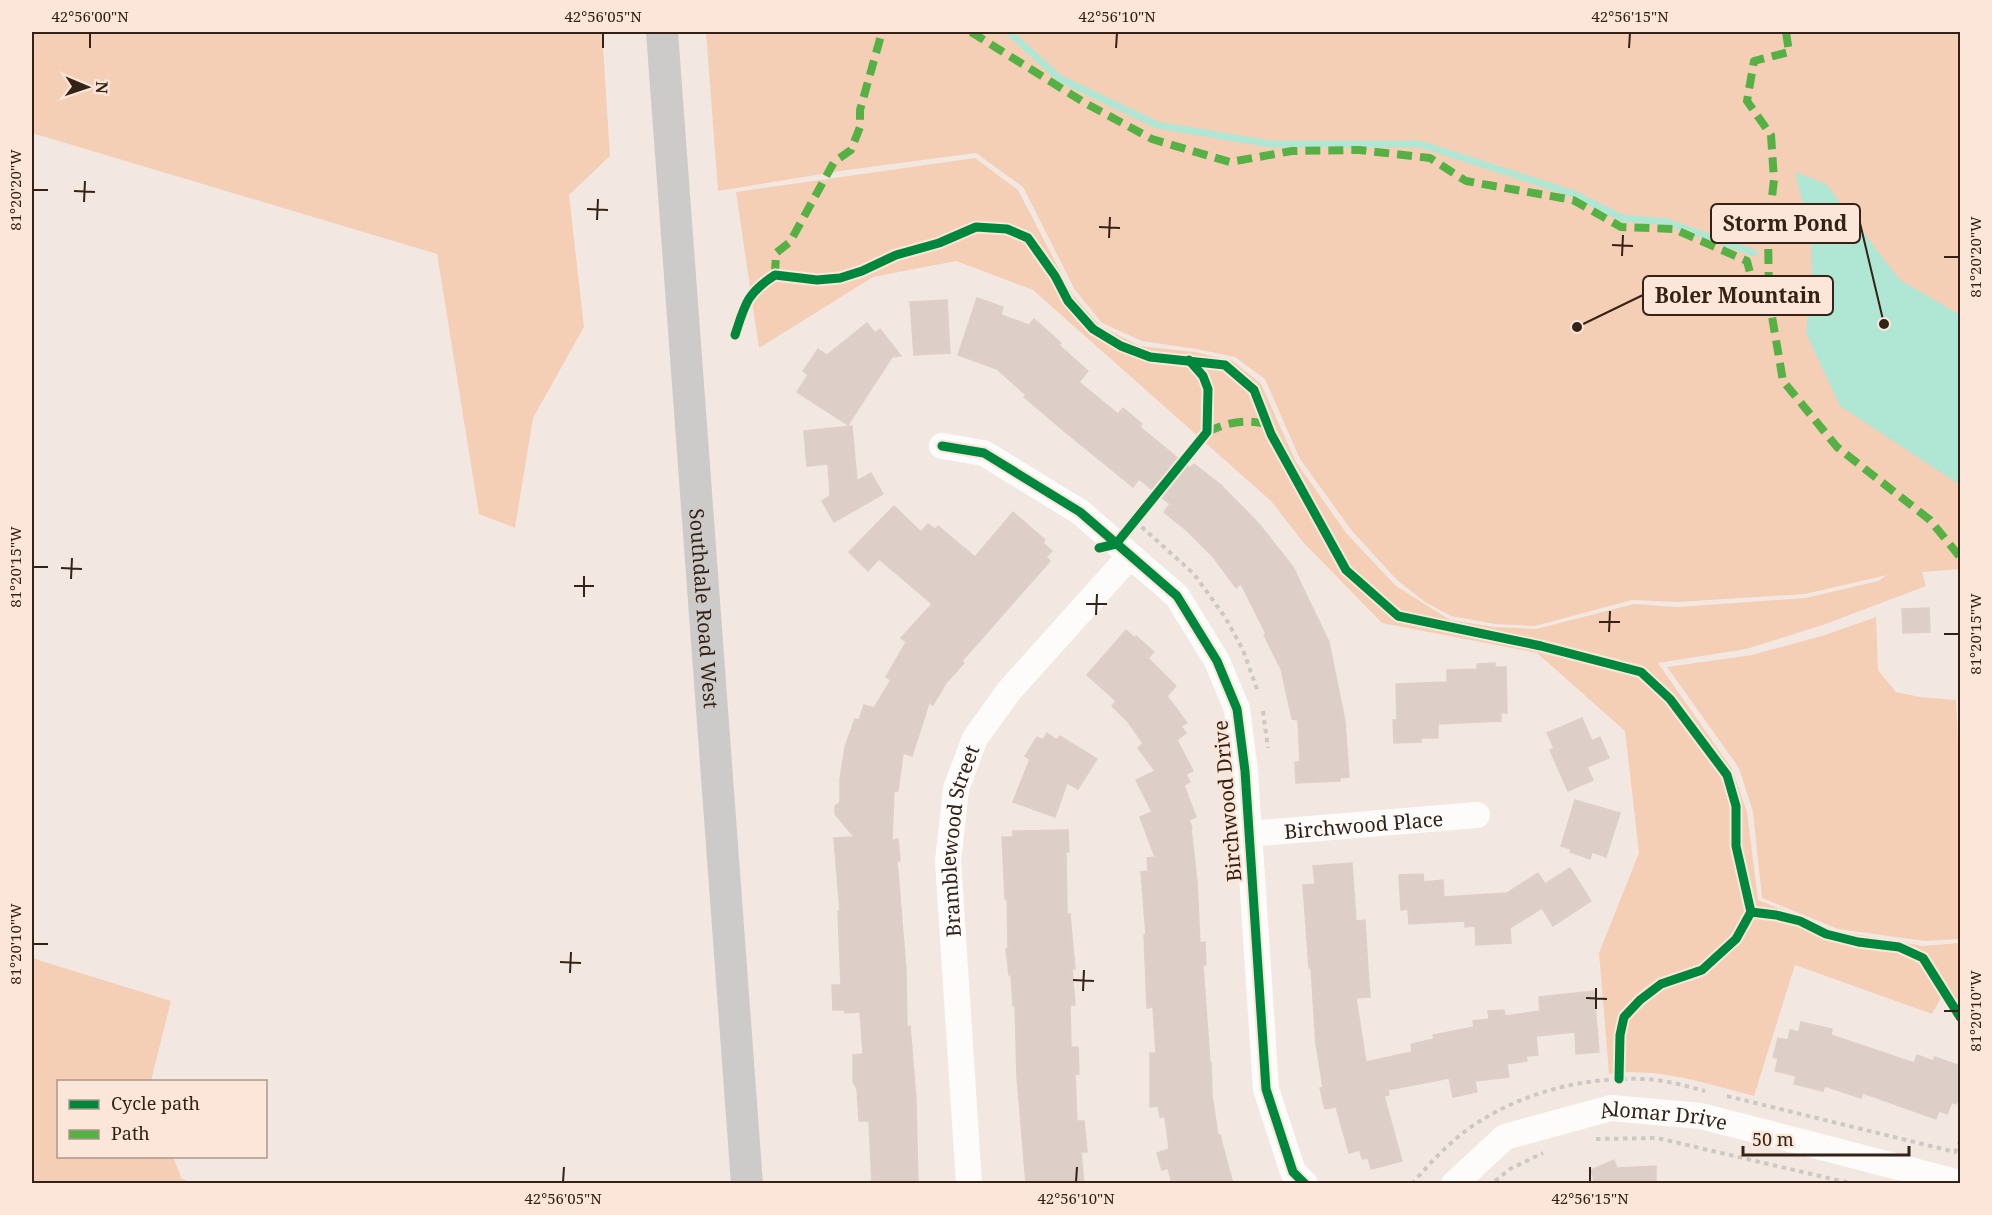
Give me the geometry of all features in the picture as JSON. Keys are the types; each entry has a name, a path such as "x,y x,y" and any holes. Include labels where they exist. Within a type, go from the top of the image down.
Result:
{"main road":[{"name":"Southdale Road West","path":"662,32 747,1184"}],"street":[{"name":"Birchwood Drive","path":"942,446 984,453 1080,512 1177,596 1217,662 1237,709 1245,771 1266,1089 1293,1172 1305,1184"},
{"name":"Bramblewood Street","path":"969,1184 948,861 956,789 975,738 1009,691 1130,556"},
{"name":"Birchwood Place","path":"1248,834 1477,815"},
{"name":"Alomar Drive","path":"1454,1184 1505,1137 1611,1108 1701,1116 1960,1183"}],"path":[{"path":"1589,1140 1657,1138 1854,1184"},
{"path":"1492,1184 1510,1168 1546,1152"}],"shaded area":[{"path":"32,32 602,32 610,156 569,195 584,327 533,418 515,528 479,514 437,254 32,133"},
{"path":"706,32 1960,32 1960,569 1922,572 1926,586 1823,625 1746,649 1658,663 1732,769 1747,812 1758,900 1836,931 1923,946 1960,943 1960,1010 1941,998 1932,1014 1795,965 1754,1096 1664,1075 1627,1072 1609,1074 1599,953 1639,853 1625,731 1537,653 1382,623 1303,542 1271,501 1033,290 956,261 873,277 759,348 736,192 975,158 1018,190 1072,294 1100,326 1140,346 1195,352 1233,361 1261,384 1296,462 1347,534 1396,586 1450,620 1494,627 1536,629 1634,604 1678,607 1806,598 1878,581 1887,575 1805,594 1678,602 1632,600 1535,626 1495,624 1451,616 1425,602 1397,580 1352,531 1300,459 1265,379 1235,357 1142,341 1102,323 1075,290 1023,187 976,153 847,170 718,191"},
{"path":"1795,172 1826,184 1900,280 1960,315 1960,485 1840,406 1806,333 1812,280 1811,237"},
{"path":"1876,617 1878,670 1896,692 1956,700 1960,787 1960,939 1925,941 1838,929 1762,898 1753,812 1739,768 1667,667 1752,655 1825,635"},
{"path":"32,958 171,1001 151,1080 57,1080 57,1158 173,1158 182,1179 194,1183 32,1183"}],"building":[{"path":"977,298 1003,307 1001,315 1029,325 1034,319 1088,371 1079,382 1118,414 1123,408 1142,424 1140,427 1190,468 1194,464 1221,485 1259,524 1293,567 1329,642 1345,721 1349,777 1340,778 1340,781 1296,783 1295,762 1300,762 1298,720 1292,719 1281,669 1264,635 1266,634 1241,584 1236,588 1214,558 1164,512 1170,504 1139,479 1133,487 1024,397 1026,395 997,369 958,355"},
{"path":"947,300 950,353 914,355 910,302"},
{"path":"867,323 875,333 880,329 901,356 892,357 848,425 797,392 808,375 803,371 818,349 827,355"},
{"path":"852,426 857,481 871,473 883,494 834,522 822,501 830,496 828,464 807,466 804,431"},
{"path":"894,506 921,532 928,524 935,529 938,526 975,557 1013,512 1045,540 1043,543 1052,551 1046,557 1050,561 962,661 964,663 946,683 933,705 929,703 912,756 903,753 898,791 894,791 892,840 898,839 900,861 897,861 906,970 907,1027 910,1026 916,1099 918,1184 872,1184 869,1121 859,1121 857,1089 853,1082 853,1055 863,1054 860,1012 845,1013 845,1010 833,1010 832,985 841,985 838,911 840,911 834,838 854,837 835,814 835,806 840,802 840,779 845,747 855,719 859,720 864,705 874,708 891,680 886,677 906,642 901,638 932,604 879,559 868,571 849,552"},
{"path":"1929,608 1930,632 1903,633 1902,609"},
{"path":"1126,630 1154,652 1148,658 1176,686 1167,696 1187,723 1181,726 1186,733 1177,740 1193,771 1186,774 1190,782 1184,785 1196,817 1189,820 1192,828 1197,881 1200,943 1205,942 1206,965 1203,965 1212,1095 1218,1135 1220,1135 1233,1184 1172,1184 1168,1168 1162,1170 1157,1153 1169,1149 1165,1117 1160,1117 1158,1106 1150,1107 1150,1053 1156,1053 1153,1007 1147,1008 1144,935 1146,935 1141,872 1148,871 1147,858 1155,857 1140,817 1152,812 1136,780 1155,771 1138,748 1143,743 1128,722 1112,706 1116,701 1087,675"},
{"path":"1495,663 1495,667 1506,667 1507,713 1501,713 1501,721 1438,724 1438,738 1421,738 1421,742 1394,743 1393,720 1397,720 1396,684 1447,682 1447,670 1477,669 1477,664"},
{"path":"1582,718 1592,741 1600,737 1609,758 1587,767 1593,780 1568,791 1550,750 1554,748 1547,733"},
{"path":"1047,733 1057,740 1060,736 1097,759 1078,789 1067,783 1055,817 1013,802 1030,759 1025,756 1037,737 1043,740"},
{"path":"1575,800 1620,813 1606,857 1592,852 1590,859 1561,846"},
{"path":"1068,830 1067,914 1070,914 1075,969 1072,969 1075,1005 1070,1005 1071,1047 1078,1047 1079,1074 1075,1074 1077,1121 1084,1121 1087,1152 1081,1152 1084,1184 1026,1184 1017,1077 1015,1006 1013,1006 1006,949 1008,949 1007,899 1005,899 1002,837 1013,837 1013,831"},
{"path":"1352,863 1356,921 1365,920 1370,997 1356,998 1366,1062 1412,1052 1411,1044 1434,1039 1433,1035 1474,1027 1473,1021 1489,1019 1488,1011 1504,1010 1505,1016 1540,1011 1539,997 1594,991 1599,1052 1576,1054 1575,1032 1536,1036 1538,1055 1526,1056 1527,1061 1507,1064 1509,1077 1475,1081 1477,1092 1453,1097 1449,1078 1388,1090 1389,1095 1384,1096 1402,1161 1371,1169 1368,1158 1362,1159 1360,1150 1349,1153 1336,1107 1325,1109 1320,1088 1323,1088 1316,1044 1303,885 1315,884 1313,866"},
{"path":"1570,868 1591,901 1553,926 1542,908 1510,928 1511,943 1476,945 1475,926 1465,927 1465,921 1409,924 1408,909 1401,910 1399,875 1423,874 1424,882 1443,880 1444,897 1507,893 1538,873 1545,884"},
{"path":"1801,1022 1832,1029 1831,1035 1914,1063 1917,1055 1933,1061 1935,1057 1960,1066 1960,1092 1956,1104 1952,1102 1947,1114 1939,1111 1936,1119 1863,1093 1861,1098 1825,1086 1823,1091 1794,1084 1796,1076 1775,1071 1778,1059 1773,1057 1778,1038 1788,1040 1790,1030 1799,1032"},
{"path":"1614,1160 1617,1168 1656,1166 1656,1184 1595,1184 1591,1170"}],"waterway":[{"path":"1009,32 1059,78 1157,125 1270,144 1420,144 1574,194 1622,218 1667,222 1754,253"},
{"path":"1803,278 1812,280"}],"marked path":[{"path":"775,275 776,253 790,242 834,162 851,150 860,127 860,110 882,32"},
{"path":"971,32 1085,103 1152,139 1230,162 1292,151 1359,150 1430,158 1466,181 1573,200 1621,227 1674,229 1747,261 1756,296 1769,299"},
{"path":"1786,32 1789,52 1754,61 1747,101 1771,135 1774,180 1768,231 1769,299 1783,381 1837,447 1930,520 1960,557"},
{"path":"1207,432 1236,422 1267,424"}],"cycle path":[{"path":"735,335 748,300 758,288 775,275 817,280 840,278 862,271 896,255 939,243 976,227 1007,229 1028,238 1055,276 1068,301 1093,329 1121,346 1150,357 1225,365 1254,390 1271,434 1346,570 1398,616 1541,646 1641,672 1670,699 1727,775 1736,806 1736,846 1751,912 1800,921 1826,934 1858,942 1899,947 1923,958 1960,1017"},
{"path":"1099,548 1116,544 1207,432 1208,389 1203,376 1189,360"},
{"path":"942,446 984,453 1080,512 1177,596 1217,661 1237,709 1245,771 1266,1089 1293,1172 1305,1184"},
{"path":"1619,1079 1620,1035 1624,1017 1640,1000 1661,984 1702,970 1736,939 1751,912"}],"place":[{"name":"Storm Pond","path":"1884,324"},
{"name":"Boler Mountain","path":"1577,327"}]}
